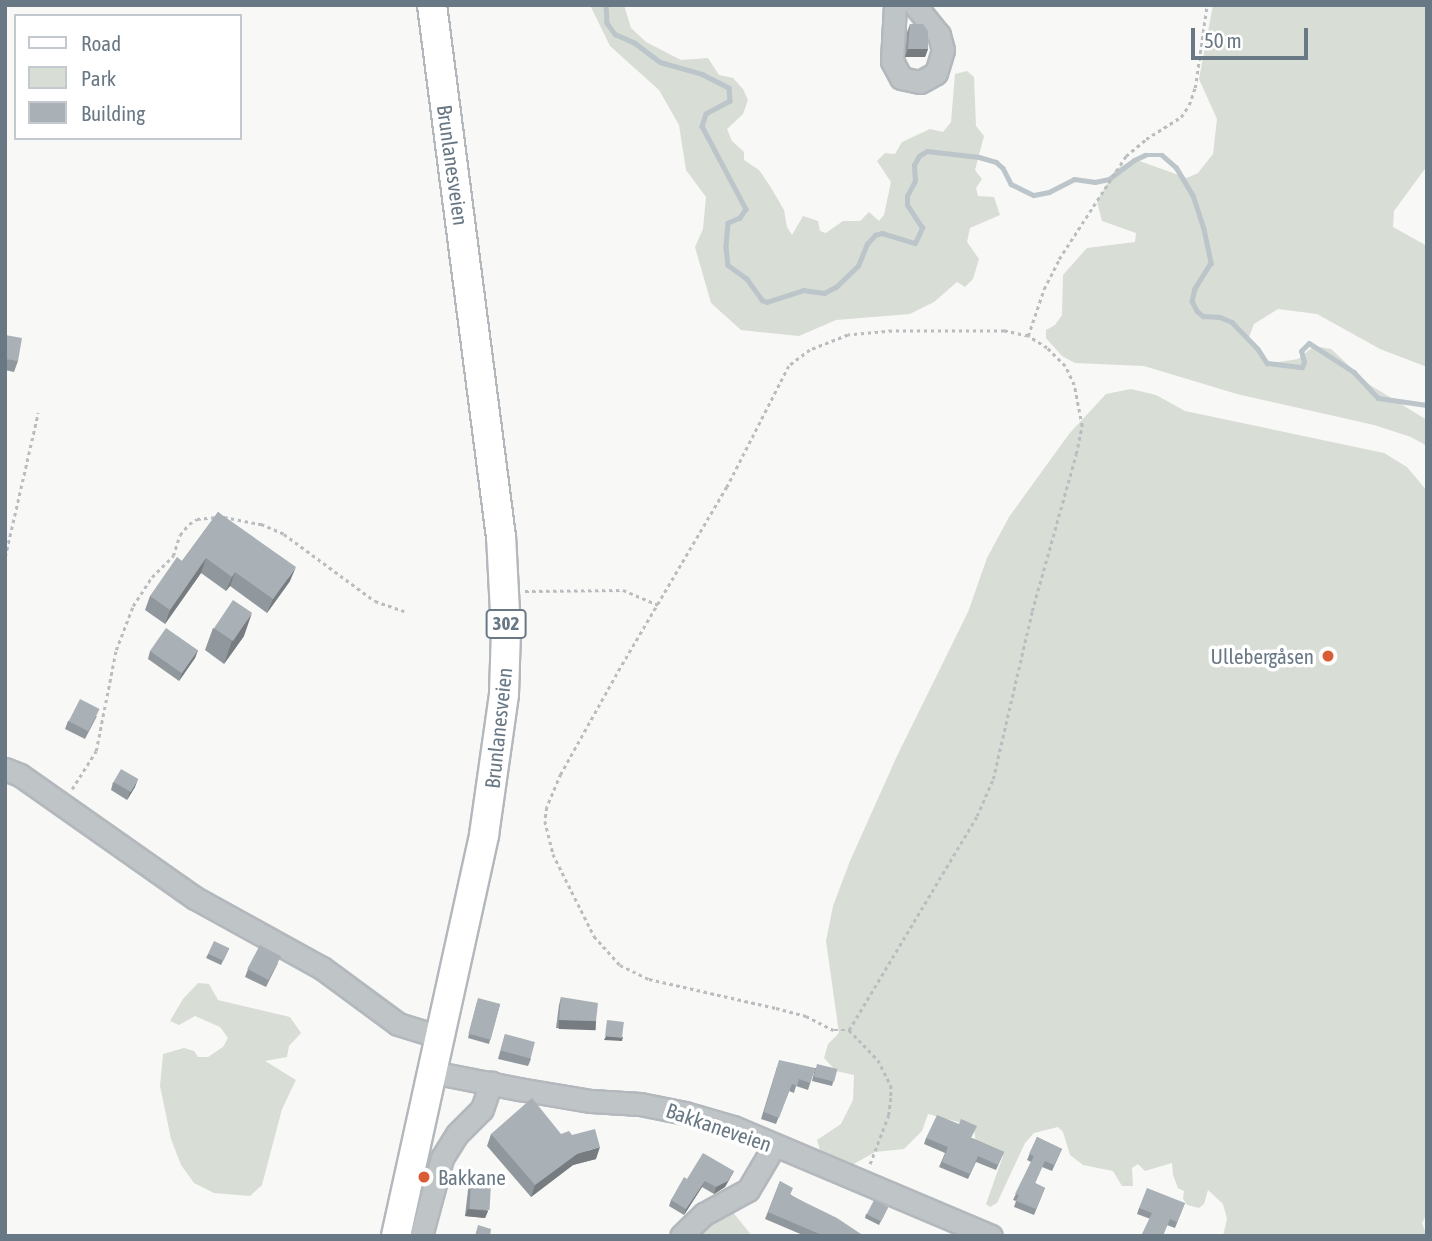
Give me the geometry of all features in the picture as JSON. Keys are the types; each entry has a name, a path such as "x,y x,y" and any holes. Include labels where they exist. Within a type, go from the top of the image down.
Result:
{"main road":[{"name":"Brunlanesveien","path":"396,1236 484,835 504,694 505,594 495,477 432,5"}],"street":[{"path":"895,5 892,61 901,78 920,82 936,73 943,50 939,35 915,5"},
{"path":"6,766 173,884 313,962 398,1024 440,1037"},
{"name":"Bakkaneveien","path":"432,1072 591,1101 669,1101 991,1236"},
{"path":"421,1236 442,1158 457,1134 482,1109 491,1083"},
{"path":"681,1236 704,1214 748,1190 774,1146"}],"path":[{"path":"1028,336 1044,289 1059,259 1126,156 1146,139 1181,117 1189,105 1195,88 1207,5"},
{"path":"849,1031 977,816 993,779 1032,611 1082,426 1080,404 1065,366 1047,348 1028,336 1004,331 892,331 848,335 810,350 789,366 727,487 554,789 545,821 553,854 594,936 620,965 649,979 776,1008 806,1016 834,1030 849,1031 878,1060 891,1085 889,1115 864,1181"},
{"path":"5,556 38,413"},
{"path":"61,804 83,775 96,751 124,623 152,577 173,555 180,535 197,519 232,518 261,524 284,534 374,601 404,611"},
{"path":"505,594 553,588 623,590 659,605"}],"green space":[{"path":"590,5 624,5 631,28 646,42 681,60 708,58 719,75 733,78 743,89 748,100 743,114 727,129 732,141 744,152 744,160 759,170 770,186 784,210 787,227 792,235 803,216 818,221 820,231 826,233 843,221 860,221 869,212 879,221 884,215 891,182 877,161 885,153 895,154 902,142 930,129 943,132 951,122 955,74 967,71 974,77 976,126 984,136 975,170 982,179 976,188 978,196 994,197 1000,215 970,228 967,242 979,259 973,279 965,287 957,282 934,302 910,314 836,320 799,336 741,330 711,303 695,247 703,229 706,197 686,170 679,125 659,90 610,46"},
{"path":"1213,5 1427,5 1427,166 1394,211 1393,227 1427,246 1427,367 1380,349 1317,314 1278,309 1254,324 1249,337 1267,364 1298,359 1314,346 1331,349 1370,385 1427,420 1427,446 1411,437 1374,425 1237,394 1144,366 1075,363 1062,356 1046,338 1046,330 1055,325 1062,315 1063,275 1087,248 1135,242 1136,233 1102,221 1097,201 1115,170 1134,159 1187,178 1198,173 1213,154 1217,119 1199,79"},
{"path":"1131,389 1156,395 1185,411 1384,453 1407,467 1427,491 1427,1214 1422,1223 1427,1236 1223,1236 1227,1219 1223,1204 1208,1190 1204,1204 1199,1208 1187,1205 1183,1199 1184,1191 1178,1188 1173,1175 1172,1163 1145,1171 1138,1164 1132,1168 1133,1186 1122,1186 1113,1171 1083,1165 1070,1155 1063,1132 1058,1127 1034,1133 1025,1143 997,1203 990,1207 986,1204 1003,1156 976,1143 974,1130 969,1125 928,1114 922,1131 904,1149 875,1152 852,1165 820,1150 817,1140 841,1124 853,1100 854,1075 836,1071 824,1058 828,1044 839,1033 826,941 833,906 850,861 897,756 968,612 987,558 1009,517 1069,434 1106,394"},
{"path":"198,983 209,984 218,1000 290,1017 301,1033 289,1046 287,1057 265,1061 296,1080 282,1109 262,1185 250,1196 214,1193 194,1183 181,1165 171,1139 160,1086 163,1054 184,1048 194,1051 198,1057 208,1057 223,1047 228,1038 220,1027 195,1016 179,1025 170,1021 183,999"},
{"path":"732,1211 752,1236 681,1236 706,1218"}],"building":[{"path":"910,24 923,24 928,31 928,49 908,49"},
{"path":"5,335 22,338 18,361 5,359"},
{"path":"218,512 296,567 273,599 235,572 232,577 206,558 170,610 150,596 177,557 182,561"},
{"path":"233,600 252,613 233,641 214,628"},
{"path":"166,628 198,650 182,673 150,651"},
{"path":"80,699 100,709 88,731 69,721"},
{"path":"121,769 138,779 131,792 114,782"},
{"path":"214,941 229,948 223,961 208,954"},
{"path":"260,945 281,956 269,980 247,969"},
{"path":"561,997 598,1003 596,1021 559,1020"},
{"path":"478,998 500,1004 491,1040 468,1034"},
{"path":"607,1020 624,1022 622,1038 605,1036"},
{"path":"505,1034 535,1042 531,1058 501,1050"},
{"path":"779,1060 815,1068 810,1083 799,1079 797,1086 792,1084 779,1118 764,1112"},
{"path":"817,1064 837,1069 834,1082 814,1077"},
{"path":"532,1098 561,1134 569,1131 572,1135 595,1129 600,1147 577,1154 535,1185 491,1134"},
{"path":"937,1115 959,1124 961,1119 977,1126 971,1138 1004,1152 998,1165 978,1156 970,1174 942,1162 948,1147 926,1138"},
{"path":"1037,1137 1062,1149 1054,1165 1045,1161 1035,1183 1045,1188 1036,1209 1016,1201 1019,1195 1015,1194 1034,1156 1029,1154"},
{"path":"703,1153 734,1171 728,1181 716,1187 705,1181 686,1209 671,1200 684,1177 687,1179"},
{"path":"780,1181 793,1188 790,1195 837,1218 864,1236 824,1236 768,1212"},
{"path":"471,1182 491,1183 490,1210 470,1209"},
{"path":"1147,1188 1185,1203 1177,1222 1170,1219 1163,1236 1141,1236 1152,1213 1139,1208"},
{"path":"874,1200 888,1207 881,1222 867,1214"},
{"path":"478,1225 491,1229 490,1236 475,1236"}],"waterway":[{"path":"606,5 607,23 615,34 635,43 660,62 702,74 729,88 730,101 706,114 702,126 746,209 740,218 728,223 728,265 747,279 762,300 767,302 803,290 824,293 836,287 858,266 867,244 875,235 882,233 915,243 922,228 907,205 907,196 915,181 914,165 919,156 927,151 979,157 996,162 1003,168 1011,184 1034,195 1049,192 1074,179 1095,182 1109,179 1145,155 1162,155 1176,167 1193,195 1204,229 1211,263 1195,289 1192,301 1197,311 1203,316 1220,317 1232,322 1258,349 1267,363 1302,367 1304,362 1301,351 1309,343 1354,372 1378,398 1427,405"}],"place":[{"name":"Ullebergåsen","path":"1328,656"},
{"name":"Bakkane","path":"424,1177"}]}
